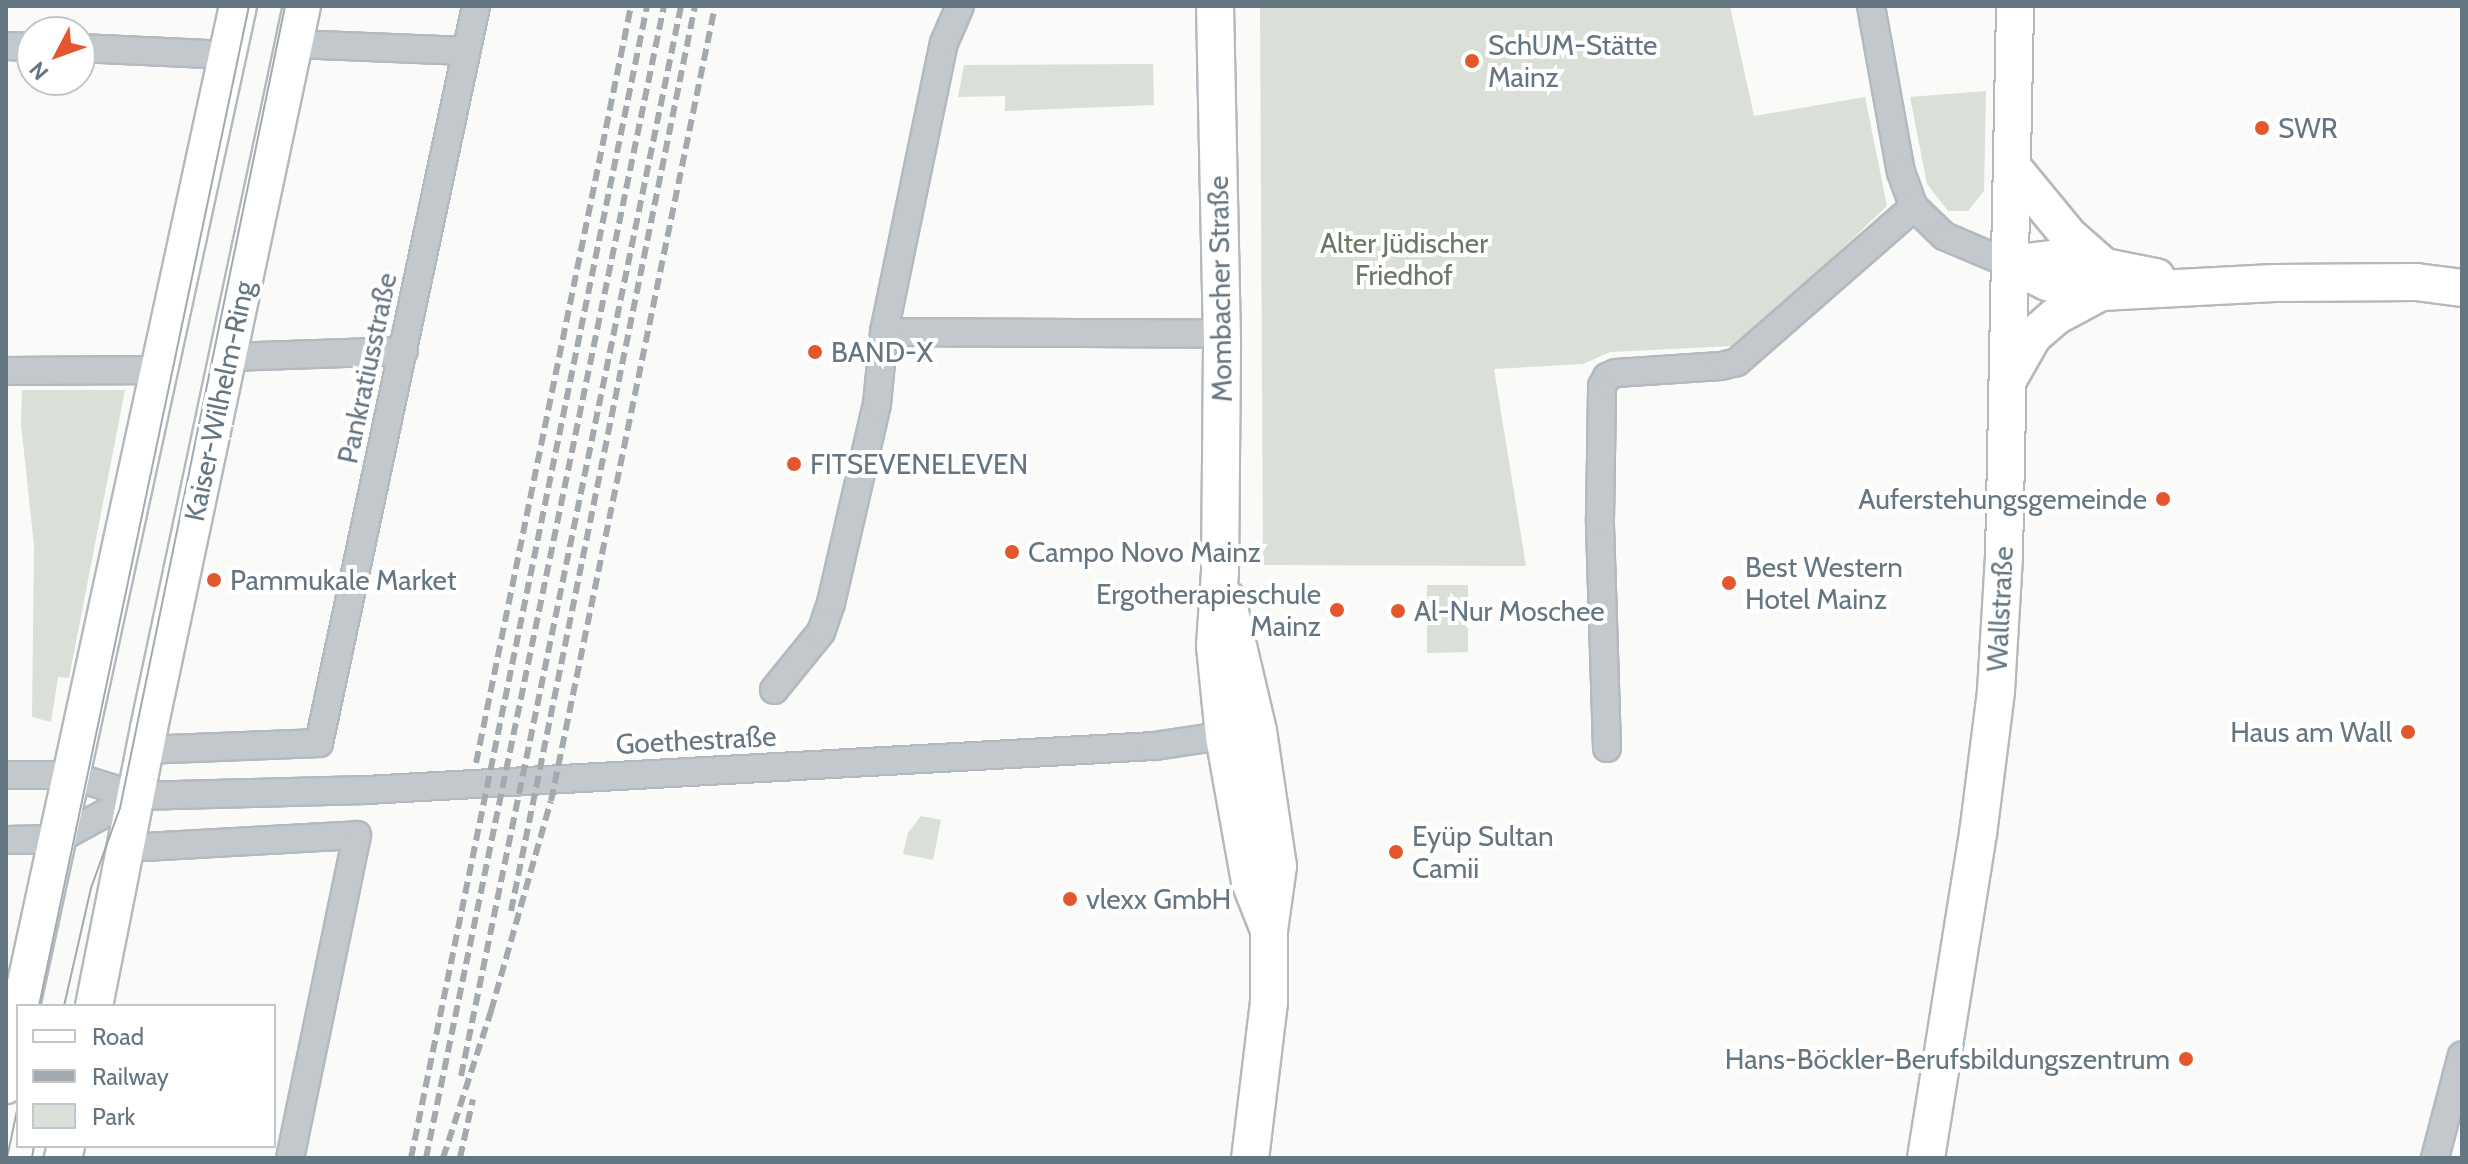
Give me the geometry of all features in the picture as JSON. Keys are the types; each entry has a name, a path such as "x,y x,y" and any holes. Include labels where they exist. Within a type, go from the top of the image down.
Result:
{"street":[{"path":"21,1004 238,6"},
{"name":"Kaiser-Wilhelm-Ring","path":"94,1004 144,750 302,6"},
{"name":"Pankratiusstraße","path":"144,750 319,743 476,6"},
{"path":"774,690 821,632 831,603 877,404 884,332 944,43 960,6"},
{"name":"Mombacher Straße","path":"1215,6 1222,334 1220,571 1215,646 1241,733 1250,882 1269,930 1269,1002 1250,1158"},
{"path":"1871,6 1901,172 1914,207 1944,236 2047,282 2101,279 2200,287 2416,282 2462,288"},
{"name":"Wallstraße","path":"1926,1158 1976,849 1996,691 2013,168 2015,6"},
{"path":"294,44 466,51"},
{"path":"96,49 229,55"},
{"path":"2013,168 2101,279"},
{"path":"1607,748 1600,519 1602,386 1607,377 1616,373 1737,362 1914,207"},
{"path":"2007,383 2033,336 2101,279"},
{"path":"884,332 1222,334"},
{"path":"229,357 404,351"},
{"path":"6,371 158,370"},
{"name":"Goethestraße","path":"6,775 69,775 137,796 367,790 1155,746 1241,733"},
{"name":"Goethestraße","path":"6,840 58,839 137,796"},
{"path":"126,848 357,835 290,1158"},
{"path":"6,1085 16,1034"},
{"path":"2435,1158 2462,1055"}],"green space":[{"name":"Alter Jüdischer Friedhof","path":"1260,6 1730,6 1754,116 1865,97 1887,206 1750,336 1732,346 1610,352 1583,364 1494,369 1526,566 1263,565"},
{"path":"1153,64 1154,105 1005,111 1005,96 958,97 964,65"},
{"path":"1986,91 1984,191 1968,211 1948,211 1927,184 1910,97"},
{"path":"22,390 125,390 69,678 58,677 51,722 32,717 34,546 21,424"},
{"path":"1427,585 1468,585 1468,652 1427,653"},
{"path":"921,816 941,820 933,860 903,854 908,833"}],"tram line":[{"path":"39,1004 249,6"},
{"path":"64,1004 91,888 120,808 285,6"},
{"path":"7,1158 16,1115"},
{"path":"32,1158 34,1148"}],"railway":[{"path":"476,763 631,6"},
{"path":"411,1158 647,6"},
{"path":"426,1158 664,6"},
{"path":"461,1076 681,6"},
{"path":"511,911 695,6"},
{"path":"443,1158 491,1011 551,801 715,6"},
{"path":"460,1158 473,1099"}],"place":[{"name":"SchUM-Stätte Mainz","path":"1472,61"},
{"name":"SWR","path":"2262,128"},
{"name":"BAND-X","path":"815,352"},
{"name":"FITSEVENELEVEN","path":"794,464"},
{"name":"Auferstehungsgemeinde","path":"2163,499"},
{"name":"Campo Novo Mainz","path":"1012,552"},
{"name":"Pammukale Market","path":"214,580"},
{"name":"Best Western Hotel Mainz","path":"1729,583"},
{"name":"Ergotherapieschule Mainz","path":"1337,610"},
{"name":"Al-Nur Moschee","path":"1398,611"},
{"name":"Haus am Wall","path":"2408,732"},
{"name":"Eyüp Sultan Camii","path":"1396,852"},
{"name":"vlexx GmbH","path":"1070,899"},
{"name":"Hans-Böckler-Berufsbildungszentrum","path":"2186,1059"}]}
